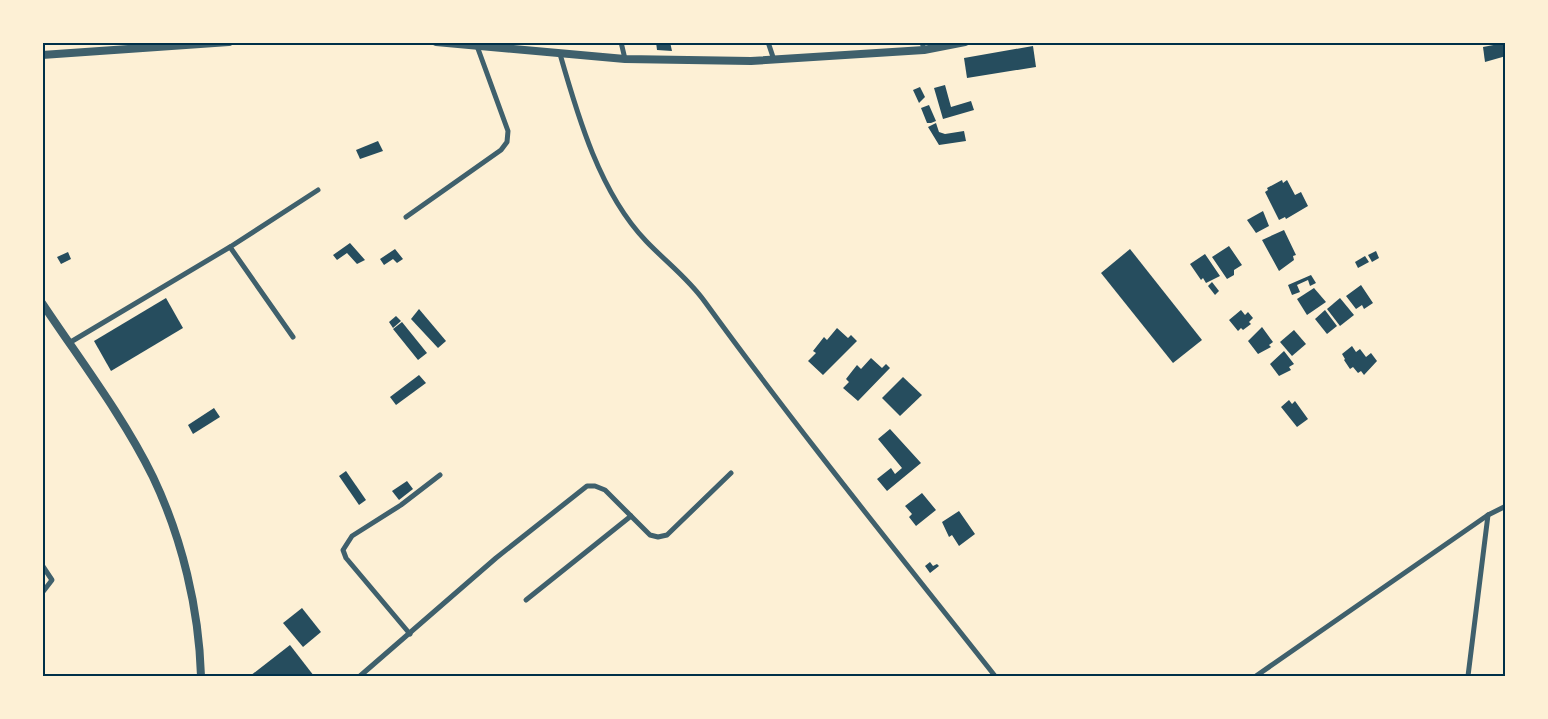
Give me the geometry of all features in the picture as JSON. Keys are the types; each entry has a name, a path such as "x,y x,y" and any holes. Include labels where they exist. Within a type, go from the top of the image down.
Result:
{"street":[{"path":"42,55 229,42"},
{"path":"436,42 477,46 513,46 560,54 625,59 774,60 965,42"},
{"path":"620,42 625,59"},
{"path":"768,42 774,60"},
{"path":"406,217 501,150 507,142 508,131 477,46"},
{"path":"560,54 576,110 595,157 619,204 646,241 673,264 698,292 770,392 995,676"},
{"path":"69,343 230,247 318,190"},
{"path":"230,247 293,337"},
{"path":"42,303 126,429 153,478 165,509 191,597 198,628 201,676"},
{"path":"360,676 496,558 587,486 595,486 605,490 650,535 658,537 666,535 730,473"},
{"path":"410,634 346,558 343,550 352,536 401,505 440,475"},
{"path":"1256,676 1488,515 1506,506"},
{"path":"1468,676 1488,515"},
{"path":"526,600 631,516"},
{"path":"42,565 52,580 42,593"}],"building":[{"path":"656,42 670,42 672,51 657,50"},
{"path":"1504,43 1506,56 1485,62 1483,47"},
{"path":"1033,46 1036,67 967,78 964,58"},
{"path":"945,85 951,107 971,101 974,110 943,119 934,88"},
{"path":"920,87 925,97 919,103 913,90"},
{"path":"929,105 936,121 927,123 921,108"},
{"path":"936,123 939,132 945,134 964,131 966,141 939,145 928,127"},
{"path":"378,141 383,151 360,159 356,150"},
{"path":"1282,180 1283,183 1287,180 1295,195 1301,192 1308,206 1286,219 1285,217 1279,220 1265,192 1268,190 1267,188"},
{"path":"1263,211 1269,226 1256,233 1247,220"},
{"path":"1284,230 1296,255 1293,256 1294,260 1279,271 1262,240"},
{"path":"350,243 365,260 357,264 347,253 337,260 333,255"},
{"path":"1229,246 1242,265 1234,270 1234,275 1227,279 1212,257"},
{"path":"395,249 403,259 397,263 393,259 384,265 380,259"},
{"path":"1130,249 1202,340 1173,363 1101,273"},
{"path":"1376,251 1379,258 1372,262 1368,255"},
{"path":"68,252 71,259 61,264 57,257"},
{"path":"1205,254 1220,276 1206,283 1203,278 1201,280 1190,264"},
{"path":"1365,256 1369,262 1358,268 1355,262"},
{"path":"1311,275 1316,283 1310,286 1308,280 1297,285 1300,292 1292,295 1288,285"},
{"path":"1212,282 1219,291 1215,295 1208,286"},
{"path":"1361,285 1373,303 1364,309 1362,305 1356,309 1346,296"},
{"path":"1314,288 1326,302 1307,315 1297,299"},
{"path":"166,298 183,328 111,371 94,341"},
{"path":"1340,298 1354,315 1340,326 1327,309"},
{"path":"419,309 446,341 438,348 411,319"},
{"path":"1241,310 1245,315 1248,312 1253,318 1249,322 1251,324 1238,331 1229,320"},
{"path":"1325,310 1337,326 1327,334 1315,319"},
{"path":"396,316 401,321 393,328 389,322"},
{"path":"402,322 427,353 418,360 393,329"},
{"path":"1262,327 1273,342 1269,345 1271,347 1258,354 1248,341"},
{"path":"837,328 848,338 851,335 857,341 823,375 808,361 816,353 813,351 824,337 827,340"},
{"path":"1294,330 1306,344 1292,356 1280,342"},
{"path":"1352,346 1356,352 1360,349 1366,357 1371,353 1377,361 1364,375 1361,371 1358,373 1353,367 1350,369 1344,360 1342,354"},
{"path":"1284,351 1294,364 1289,367 1291,370 1279,376 1270,364"},
{"path":"871,358 882,368 886,364 890,368 858,401 843,388 849,382 846,379 857,365 861,369"},
{"path":"419,375 426,383 396,405 390,397"},
{"path":"903,377 922,395 900,416 882,398"},
{"path":"1289,400 1292,404 1295,401 1308,419 1297,427 1281,407"},
{"path":"214,408 220,417 193,434 188,425"},
{"path":"890,429 921,463 887,491 877,479 891,468 895,474 902,468 878,439"},
{"path":"346,471 366,500 359,505 339,476"},
{"path":"407,481 413,489 399,500 392,491"},
{"path":"922,493 936,510 916,526 909,517 912,514 905,506"},
{"path":"959,511 975,534 959,546 952,535 949,537 942,522"},
{"path":"930,562 933,566 937,564 939,566 930,573 925,566"},
{"path":"302,608 321,632 303,647 283,623"},
{"path":"290,645 314,676 250,676"}]}
